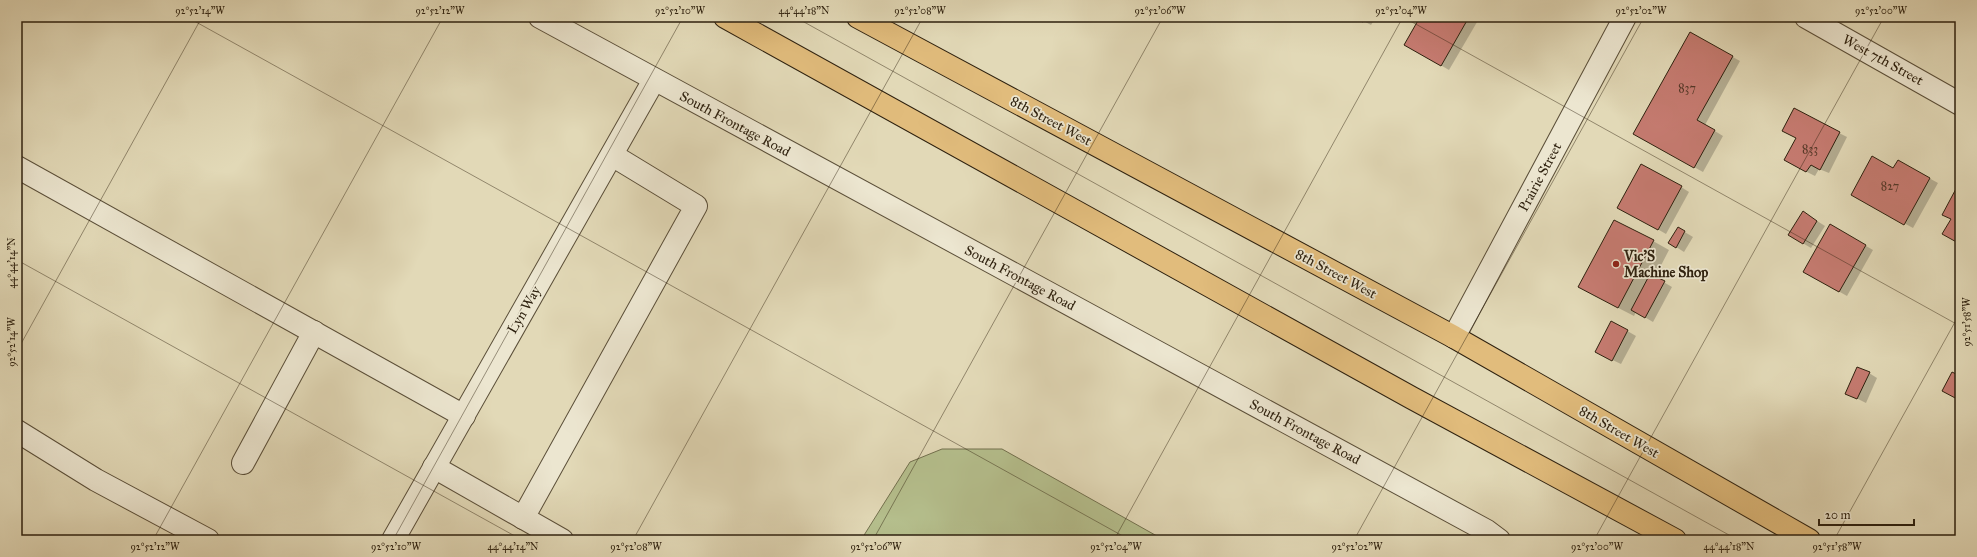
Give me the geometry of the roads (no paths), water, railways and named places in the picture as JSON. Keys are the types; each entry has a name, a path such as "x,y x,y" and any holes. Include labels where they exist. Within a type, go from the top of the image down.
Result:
{"highway":[{"path":"725,17 1412,398 1675,540"},
{"name":"8th Street West","path":"858,17 1454,338 1809,540"}],"street":[{"name":"South Frontage Road","path":"540,17 1487,531 1498,540"},
{"name":"Prairie Street","path":"1454,338 1625,17"},
{"name":"West 7th Street","path":"1806,17 1960,104"},
{"name":"Lyn Way","path":"393,540 654,80"},
{"path":"523,518 696,206 612,155"},
{"path":"17,167 464,416"},
{"path":"243,463 314,332"},
{"path":"17,431 96,480 208,540"},
{"path":"434,467 562,540"}],"place":[{"name":"Vic'S Machine Shop","path":"1616,264"}]}
